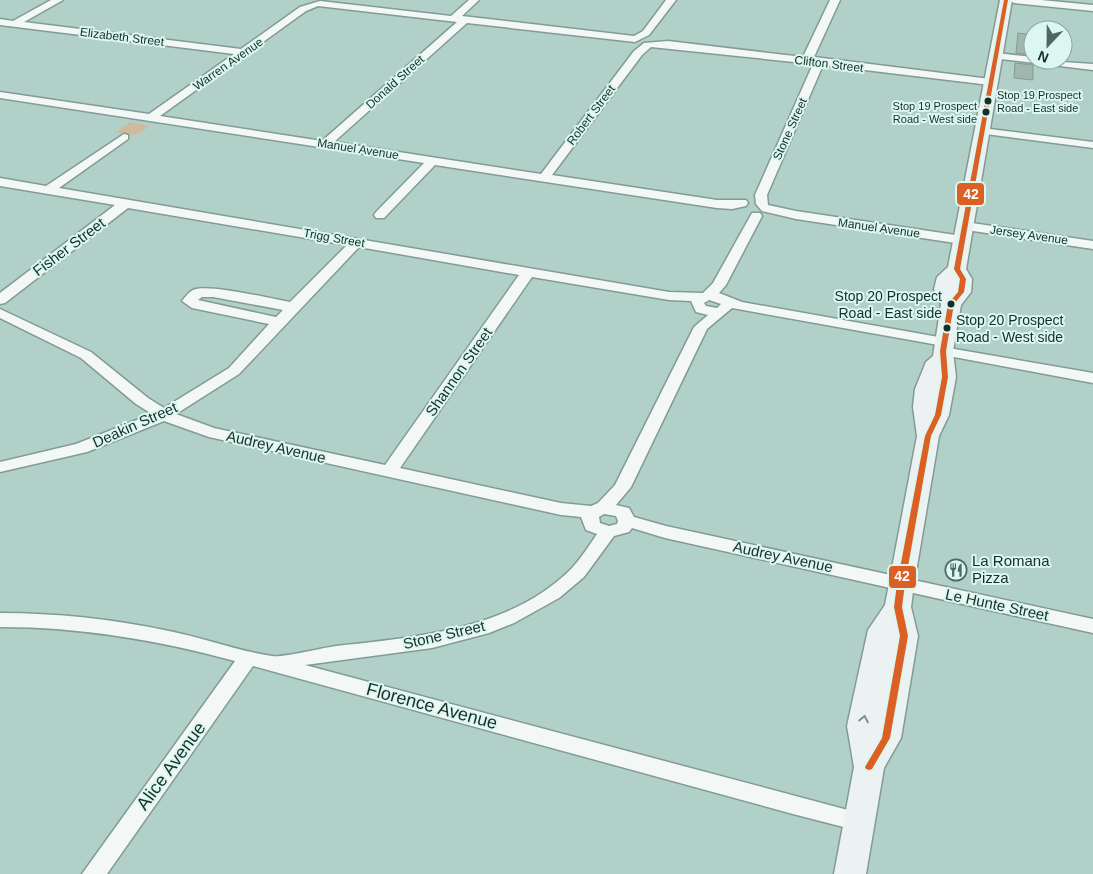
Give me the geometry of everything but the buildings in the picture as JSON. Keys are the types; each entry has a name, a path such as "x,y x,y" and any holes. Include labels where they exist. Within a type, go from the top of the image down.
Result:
{"main road":[{"path":"850,874 869,767 886,738 904,636 900,595 928,436 938,415 945,377 944,347 951,304 961,289 963,279 957,269 1006,0"}],"street":[{"path":"0,31 58,0"},
{"path":"461,19 456,16 474,0"},
{"name":"Robert Street","path":"545,177 643,42 671,0"},
{"path":"819,62 808,58 835,0"},
{"path":"1014,0 1093,8"},
{"name":"Clifton Street","path":"312,3 341,4 643,42 990,82"},
{"name":"Warren Avenue","path":"152,117 312,3"},
{"name":"Donald Street","path":"325,144 463,22 461,19"},
{"name":"Elizabeth Street","path":"0,22 244,52"},
{"path":"996,56 1093,67"},
{"name":"Stone Street","path":"274,665 302,657 383,649 462,634 497,623 532,608 574,576 591,554 608,521 622,487 713,302 747,228 753,207 819,62"},
{"name":"Manuel Avenue","path":"0,95 717,204 753,207 796,215 964,233"},
{"path":"982,131 1093,145"},
{"path":"49,190 124,137"},
{"path":"380,214 433,160"},
{"name":"Trigg Street","path":"0,182 668,296 713,302 1093,378"},
{"name":"Fisher Street","path":"4,296 126,203"},
{"name":"Jersey Avenue","path":"964,233 1093,245"},
{"name":"Deakin Street","path":"0,467 81,448 164,415 234,371 357,242"},
{"name":"Shannon Street","path":"389,472 528,272"},
{"path":"279,322 197,305 189,301 198,293 213,293 293,307"},
{"name":"Audrey Avenue","path":"0,312 86,354 142,401 164,415 209,432 665,532 900,595"},
{"name":"Audrey Avenue","path":"0,319 19,321"},
{"name":"Le Hunte Street","path":"900,595 1093,626"},
{"name":"Florence Avenue","path":"0,620 26,619 141,631 532,732 859,822"},
{"name":"Alice Avenue","path":"94,874 248,658"}],"shaded area":[{"path":"130,122 150,126 136,135 116,132"}],"transit line":[{"name":"42","path":"869,767 886,738 904,636 898,607 901,584 928,436 938,415 945,377 943,351 951,304 961,292 963,279 957,269 1006,0"}],"place":[{"name":"Stop 19 Prospect Road - East side","path":"988,101"},
{"name":"Stop 19 Prospect Road - West side","path":"986,112"},
{"name":"Stop 20 Prospect Road - East side","path":"951,304"},
{"name":"Stop 20 Prospect Road - West side","path":"947,328"},
{"name":"La Romana Pizza","path":"956,570"}]}
